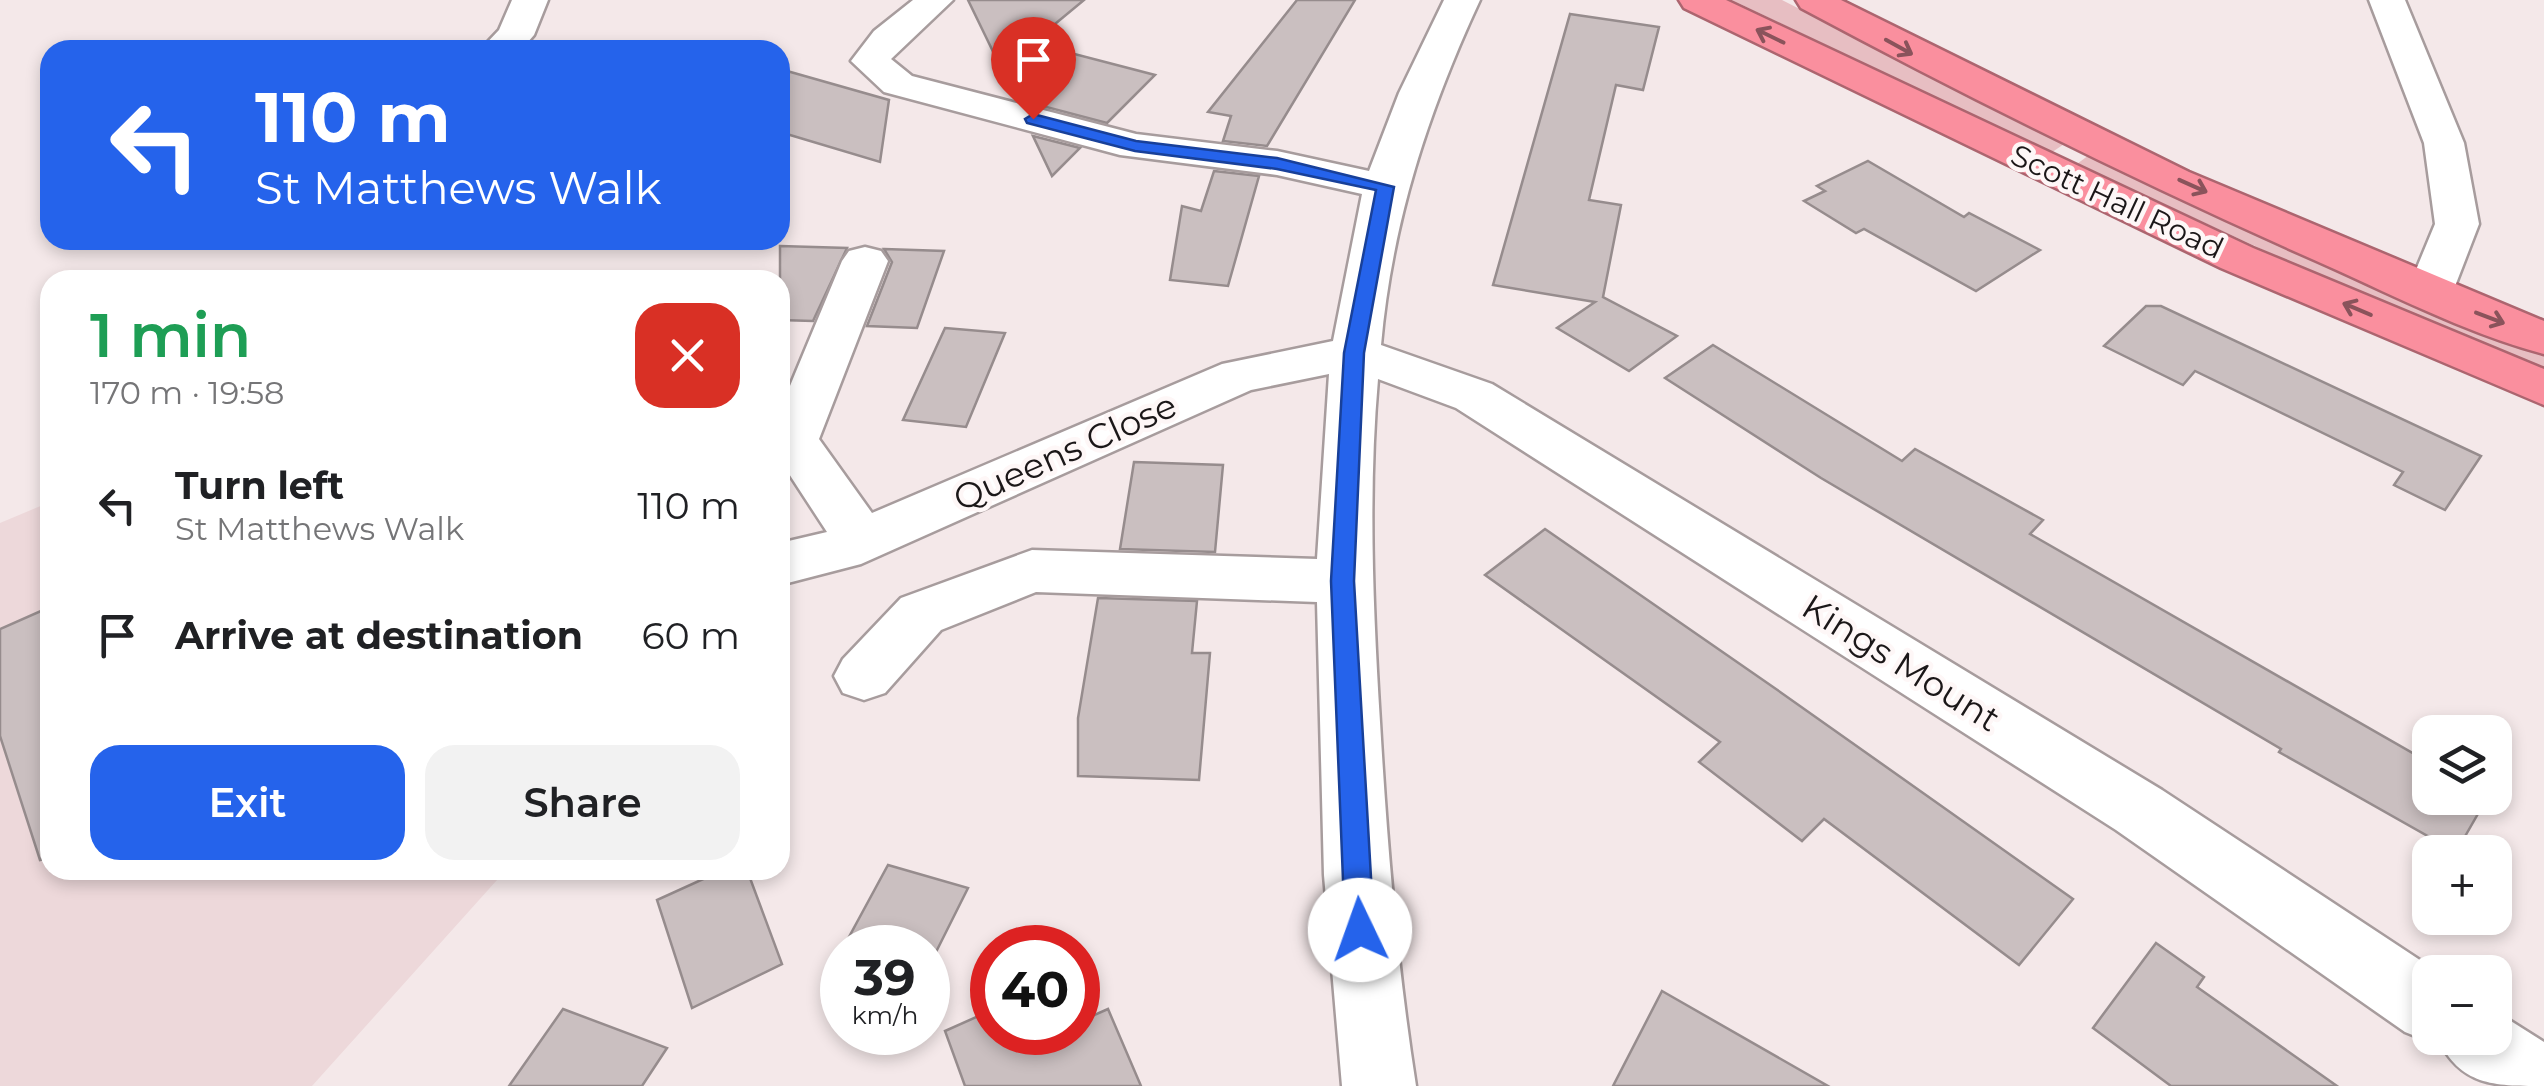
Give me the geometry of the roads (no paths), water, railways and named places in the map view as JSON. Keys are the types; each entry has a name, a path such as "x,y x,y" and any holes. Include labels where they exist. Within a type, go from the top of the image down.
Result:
{"highway":[{"name":"Scott Hall Road","path":"1697,0 2237,258 2544,388"},
{"name":"Scott Hall Road","path":"1814,0 1970,85 2429,294 2544,339"}],"street":[{"path":"510,40 530,0"},
{"path":"935,0 886,39 870,61 898,84 1135,146 1277,164 1386,187"},
{"path":"1379,1086 1361,968 1342,581 1354,353 1386,187 1430,66 1462,0"},
{"path":"2387,0 2444,143 2457,224 2429,294"},
{"path":"862,540 793,440 865,260"},
{"name":"Queens Close","path":"790,561 862,540 1238,376 1354,353"},
{"name":"Kings Mount","path":"1354,353 1474,396 2139,810 2412,996"},
{"path":"864,676 922,614 1032,572 1342,581"},
{"path":"2499,1055 2544,1085"}]}
